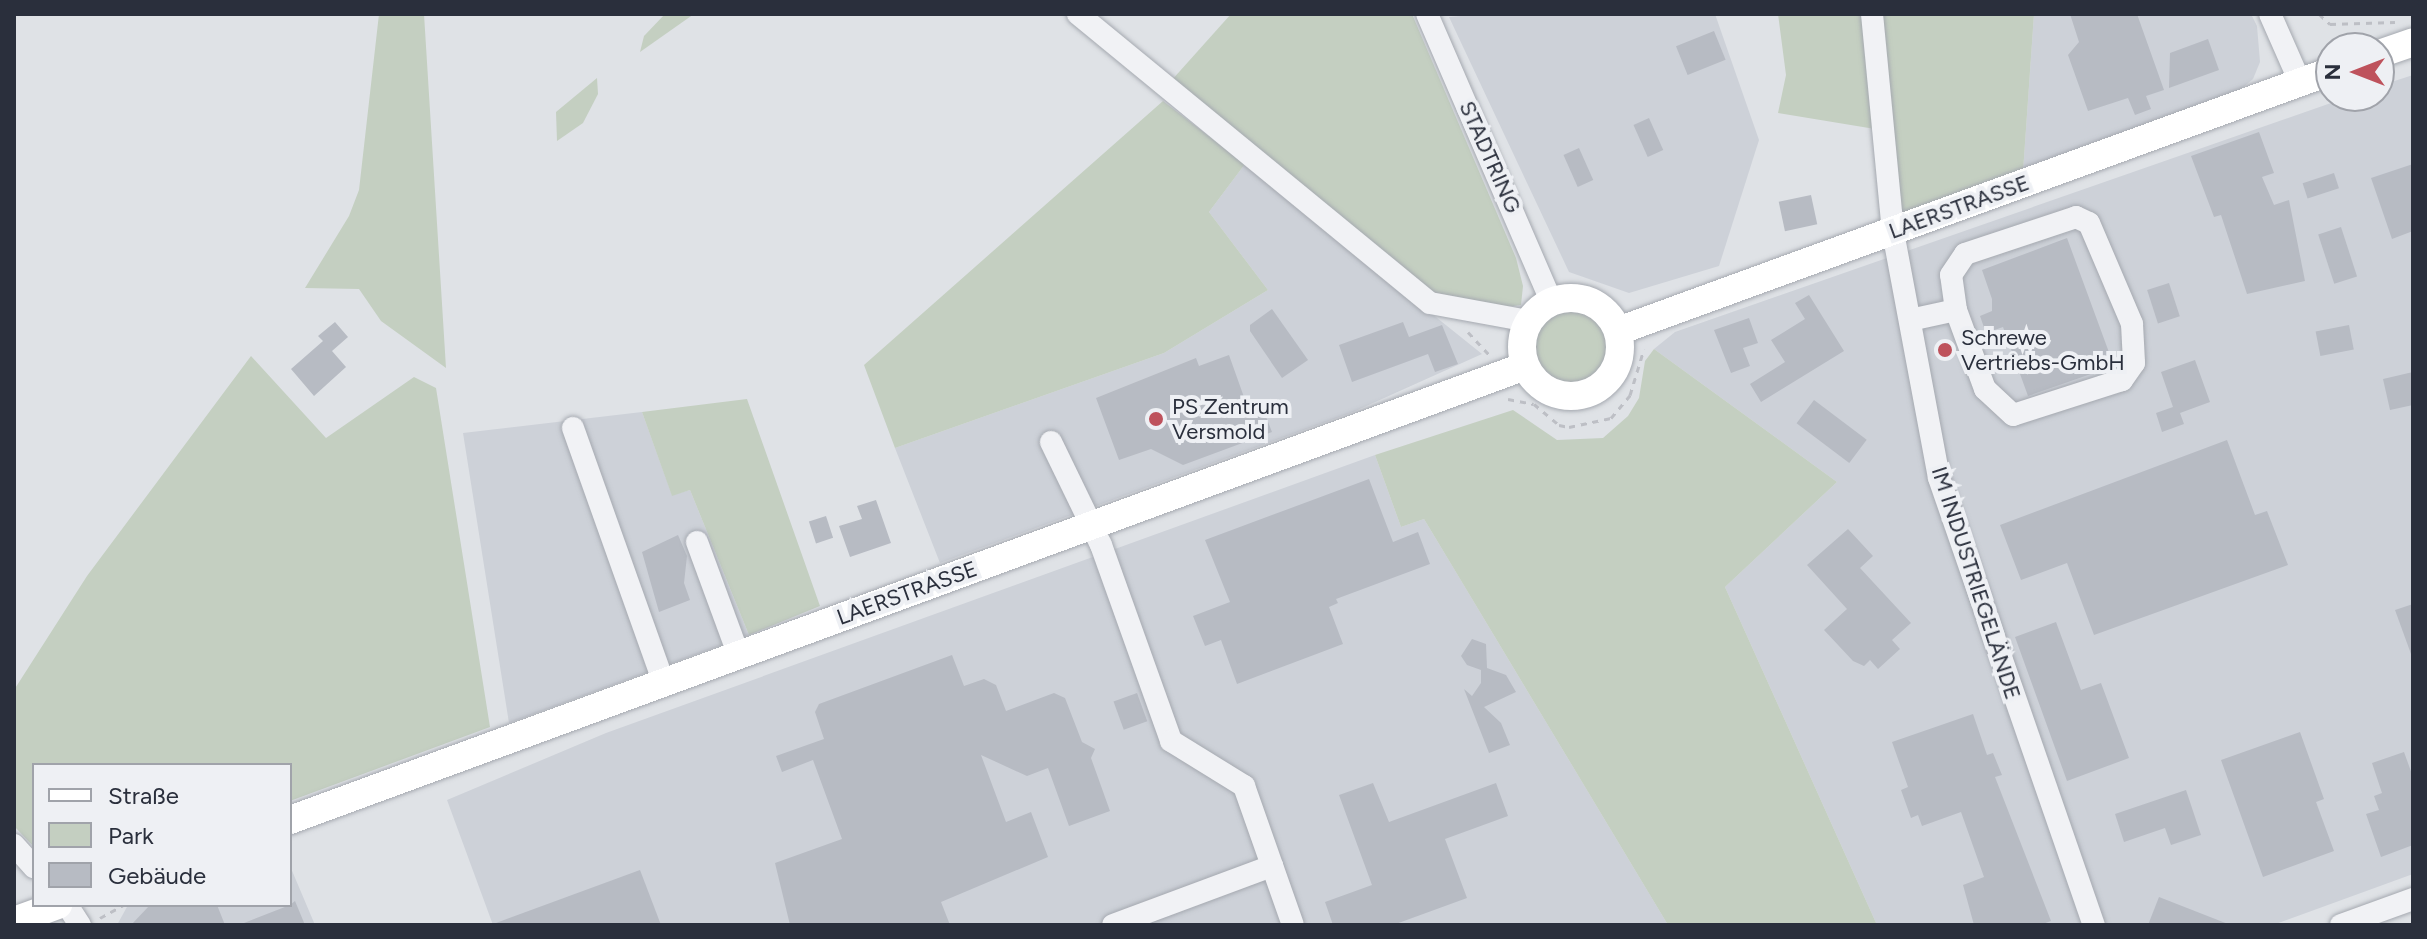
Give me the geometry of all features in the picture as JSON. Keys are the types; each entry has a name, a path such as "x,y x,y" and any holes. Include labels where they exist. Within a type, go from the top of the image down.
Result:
{"main road":[{"name":"LAERSTRASSE","path":"1618,331 2315,77"},
{"path":"1551,301 1593,302 1608,314 1618,331 1614,372 1594,391 1564,397 1547,391 1525,366 1522,342 1528,321 1551,301"},
{"name":"LAERSTRASSE","path":"292,819 1093,525 1502,388 1525,366"},
{"path":"14,921 52,907"}],"street":[{"path":"1078,14 1430,303 1528,321"},
{"name":"STADTRING","path":"1427,14 1551,301"},
{"name":"IM INDUSTRIEGELÄNDE","path":"1872,14 1893,232 1939,478 2094,925"},
{"path":"2270,14 2300,82"},
{"path":"2068,217 2082,219 2089,223 2132,324 2134,363 2122,380 2013,415 1985,389 1956,310 1951,275 1965,254 2068,217"},
{"path":"1910,320 1956,310"},
{"path":"573,428 664,684"},
{"path":"1051,442 1093,525 1171,741 1244,786 1293,925"},
{"path":"697,542 739,656"},
{"path":"14,845 32,865"},
{"path":"1113,925 1272,866"},
{"path":"2341,925 2413,899"},
{"path":"69,907 87,923"}],"path":[{"path":"2319,14 2330,24 2402,24 2412,42"},
{"path":"1465,330 1489,355 1502,388"},
{"path":"87,923 119,907"}],"shaded area":[{"path":"1484,14 1715,14 1759,140 1719,266 1629,293 1569,272 1449,17"},
{"path":"2034,14 2251,14 2257,26 2260,62 2253,79 2235,94 2023,172"},
{"path":"2413,75 2413,874 2273,925 1877,925 1725,587 1837,482 1654,349 1675,332 2315,109 2315,112 2395,112 2395,81"},
{"path":"1245,164 1482,354 1353,412 940,563 895,448 1164,353 1268,290 1209,212"},
{"path":"642,412 672,495 690,490 749,635 509,723 463,433"},
{"path":"1375,455 1401,527 1424,519 1668,925 493,925 447,800 606,733"},
{"path":"292,871 315,925 117,925 127,907 292,907"}],"green space":[{"path":"379,14 424,14 446,368 381,321 359,289 305,288 349,216 359,190"},
{"path":"665,14 694,14 640,52 644,36"},
{"path":"1231,14 1412,14 1516,258 1523,286 1521,305 1506,307 1431,292 1171,81"},
{"path":"1778,14 1867,14 1875,129 1778,113 1786,75"},
{"path":"1873,14 2034,14 2023,172 1898,215"},
{"path":"597,78 598,94 583,123 557,141 556,112"},
{"path":"1163,101 1245,164 1209,212 1268,290 1164,353 895,448 864,365"},
{"path":"1572,307 1588,310 1601,319 1610,332 1613,348 1610,364 1601,377 1588,386 1572,389 1556,386 1543,377 1534,364 1531,348 1534,332 1543,319 1556,310"},
{"path":"1654,349 1837,482 1725,587 1877,925 1668,925 1424,519 1401,527 1375,455 1513,410 1557,440 1603,438 1628,416 1639,398 1645,361"},
{"path":"251,356 326,438 414,377 436,388 490,727 292,800 292,763 32,763 32,845 14,826 14,690 87,576"},
{"path":"747,399 820,606 749,635 690,490 672,496 642,412"}],"building":[{"path":"2070,14 2137,14 2164,90 2146,96 2151,109 2135,115 2128,98 2088,111 2068,55 2079,42"},
{"path":"1714,31 1726,60 1688,75 1676,46"},
{"path":"2208,39 2219,70 2169,88 2170,53"},
{"path":"1649,118 1663,150 1648,157 1633,125"},
{"path":"2259,132 2274,173 2262,177 2274,205 2289,200 2305,281 2247,294 2221,215 2214,217 2191,156"},
{"path":"1579,148 1593,180 1578,187 1563,155"},
{"path":"2413,164 2413,231 2392,239 2371,178"},
{"path":"2334,173 2339,188 2308,198 2303,183"},
{"path":"1811,195 1817,224 1785,231 1779,202"},
{"path":"2341,227 2357,276 2334,284 2318,234"},
{"path":"2067,238 2114,366 2028,396 2003,327 1986,333 1980,316 1992,311 1992,299 1982,270"},
{"path":"2169,283 2180,316 2158,323 2147,290"},
{"path":"1809,295 1844,351 1761,402 1750,384 1785,362 1771,340 1805,319 1795,303"},
{"path":"1272,309 1308,360 1282,378 1250,331 1250,325"},
{"path":"1749,318 1758,343 1743,348 1750,366 1731,373 1714,330"},
{"path":"335,322 348,337 332,351 346,367 314,396 291,369 323,341 318,336"},
{"path":"1403,322 1409,337 1442,325 1458,364 1435,372 1428,354 1352,382 1339,345"},
{"path":"2349,325 2354,350 2320,356 2316,331"},
{"path":"1229,355 1250,414 1263,409 1272,432 1183,465 1151,449 1119,460 1096,398 1196,358 1199,366"},
{"path":"2195,360 2210,402 2180,413 2184,424 2162,432 2156,413 2173,407 2161,372"},
{"path":"2413,372 2413,405 2390,410 2383,379"},
{"path":"1814,400 1867,440 1849,463 1797,423"},
{"path":"2227,440 2255,515 2267,511 2288,565 2094,635 2067,563 2021,580 2000,525"},
{"path":"1369,479 1393,542 1418,532 1430,564 1336,599 1338,603 1329,607 1343,644 1237,684 1221,640 1205,646 1193,616 1230,602 1205,540"},
{"path":"876,500 891,543 850,557 839,526 862,519 857,506"},
{"path":"826,516 833,538 816,543 809,522"},
{"path":"1848,529 1873,556 1860,568 1911,623 1892,640 1900,649 1878,669 1870,660 1864,666 1853,661 1824,630 1847,609 1807,565"},
{"path":"678,535 687,556 684,583 690,600 659,612 642,552"},
{"path":"2413,604 2413,654 2411,654 2395,610"},
{"path":"2056,622 2081,690 2101,683 2129,758 2067,781 2015,637"},
{"path":"1472,639 1486,644 1487,668 1506,675 1516,692 1484,707 1501,723 1510,745 1489,753 1464,689 1472,696 1481,683 1481,670 1467,665 1461,656"},
{"path":"952,655 964,686 984,679 996,685 1006,711 1054,693 1065,698 1082,742 1095,749 1091,758 1110,811 1069,826 1048,768 1027,776 981,755 1006,822 1031,812 1048,857 941,902 950,925 790,925 775,863 842,839 813,760 782,772 776,756 824,739 815,712 819,704"},
{"path":"1137,693 1147,721 1124,730 1114,702"},
{"path":"1973,714 1987,755 1993,753 2002,775 1995,777 2051,921 2040,925 1974,925 1963,885 1984,877 1961,812 1922,826 1918,815 1911,818 1901,790 1908,787 1892,742"},
{"path":"2300,732 2324,799 2316,802 2334,851 2263,877 2221,760"},
{"path":"2404,752 2413,777 2413,845 2381,857 2366,814 2379,810 2374,796 2382,793 2372,763"},
{"path":"1373,783 1389,822 1496,783 1508,816 1445,839 1467,898 1393,925 1333,925 1325,902 1372,885 1339,795"},
{"path":"2186,790 2201,835 2171,845 2165,828 2124,842 2115,814"},
{"path":"640,870 661,925 496,925 496,923"},
{"path":"2159,897 2228,924 2228,925 2148,925"},
{"path":"295,901 305,925 239,925 292,907"},
{"path":"148,907 218,907 225,925 131,925"}],"place":[{"name":"Schrewe Vertriebs-GmbH","path":"1945,350"},
{"name":"PS Zentrum Versmold","path":"1156,419"}]}
